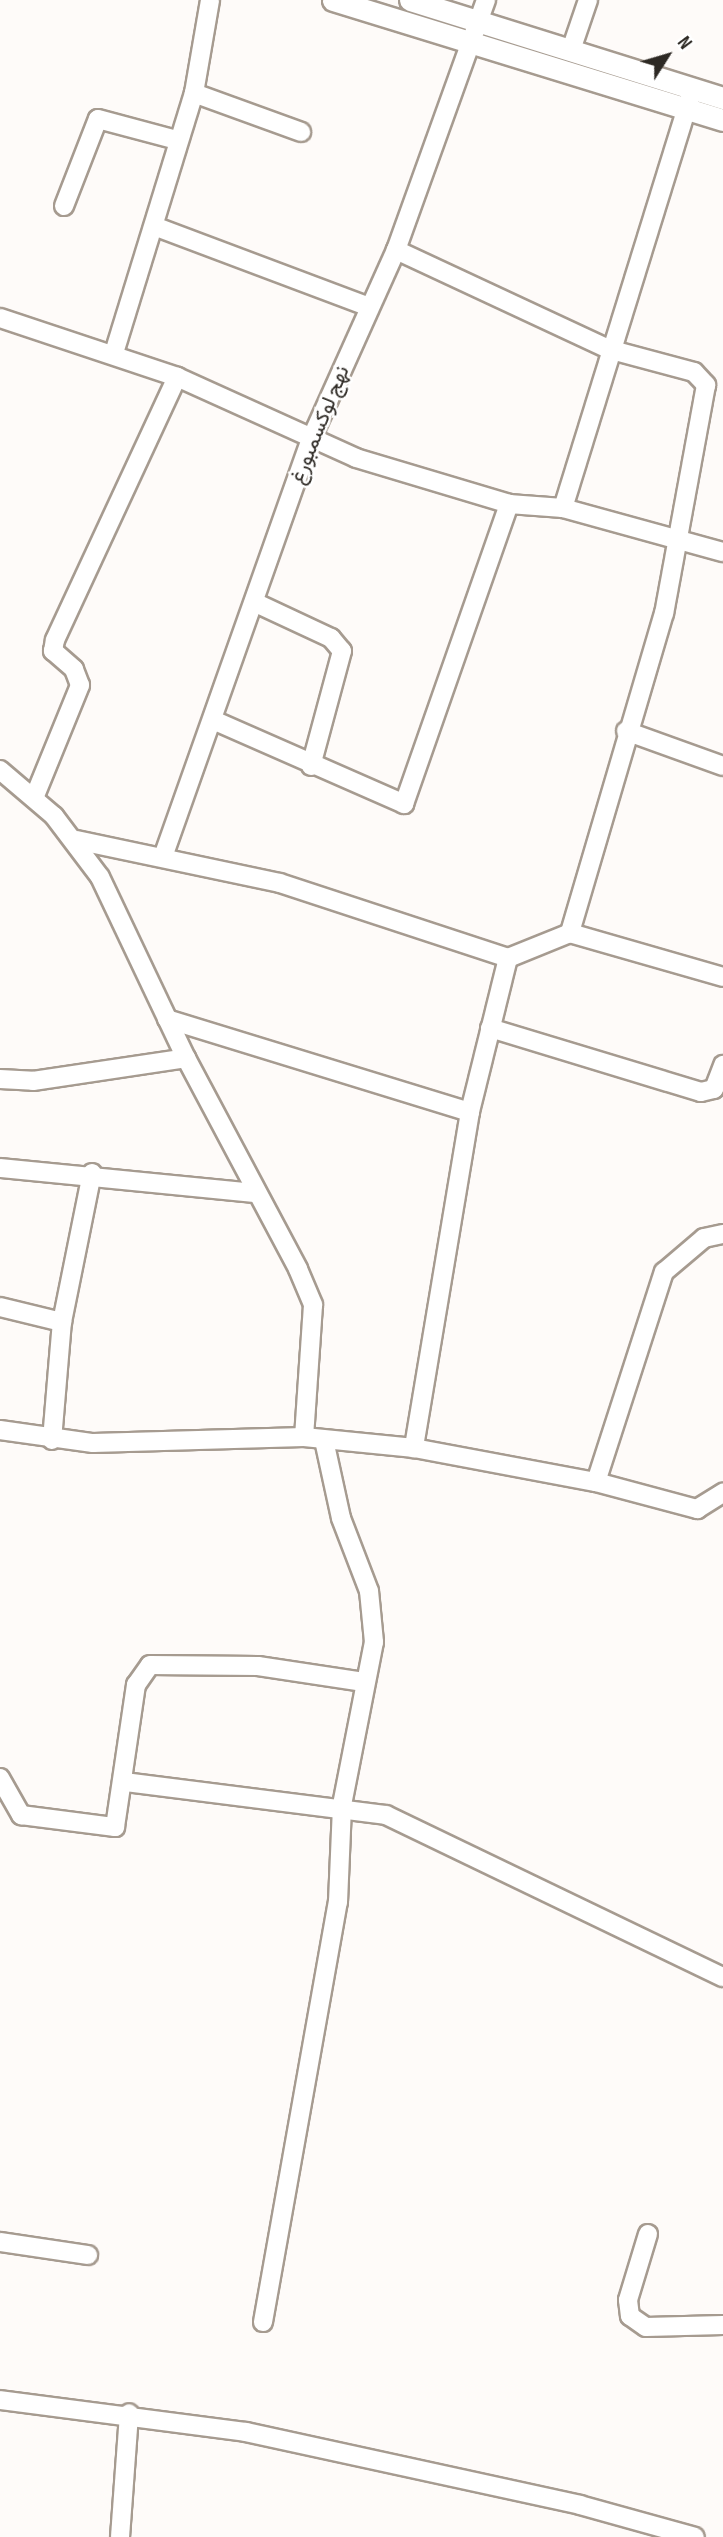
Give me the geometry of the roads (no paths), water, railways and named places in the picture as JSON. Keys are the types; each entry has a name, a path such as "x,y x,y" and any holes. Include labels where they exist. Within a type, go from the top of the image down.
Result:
{"street":[{"path":"114,353 155,226 177,141 194,93 210,0"},
{"path":"333,0 473,47 690,97 723,97"},
{"path":"410,0 571,50 690,97 723,120"},
{"name":"نهج لوكسمبورغ","path":"164,854 256,603 312,437 396,250 473,47 486,0"},
{"path":"571,50 588,0"},
{"path":"194,93 301,132"},
{"path":"563,508 608,349 690,97"},
{"path":"64,206 98,119 177,141"},
{"path":"155,226 369,307"},
{"path":"396,250 608,349 694,372 706,385 664,613 626,731 570,933"},
{"path":"0,318 114,353 177,377 356,458 509,504 563,508 723,552"},
{"path":"34,798 80,685 74,669 57,660 55,640 177,377"},
{"path":"213,720 397,805 407,801 509,504"},
{"path":"256,603 331,638 342,651 311,766"},
{"path":"626,731 723,766"},
{"path":"0,770 34,798 76,840 313,1305 304,1437"},
{"path":"76,840 164,854 280,883 508,958 570,933 723,977"},
{"path":"414,1448 470,1112 508,958"},
{"path":"167,1018 470,1112"},
{"path":"490,1028 701,1092 714,1089 723,1065"},
{"path":"0,1079 33,1081 186,1058"},
{"path":"0,1168 92,1173 256,1193"},
{"path":"52,1440 62,1322 92,1173"},
{"path":"596,1482 664,1272 704,1238 723,1234"},
{"path":"0,1307 62,1322"},
{"path":"0,1430 52,1440 304,1437 414,1448 596,1482 697,1509 723,1493"},
{"path":"263,2322 338,1902 342,1805 374,1616 324,1440"},
{"path":"0,1778 21,1815 110,1828 120,1823 136,1685 150,1665 258,1666 364,1682"},
{"path":"125,1782 342,1805 397,1821 723,1978"},
{"path":"648,2234 628,2300 631,2316 646,2327 723,2325"},
{"path":"0,2242 88,2255"},
{"path":"0,2400 129,2413 395,2463 695,2537"},
{"path":"120,2537 129,2413"}]}
